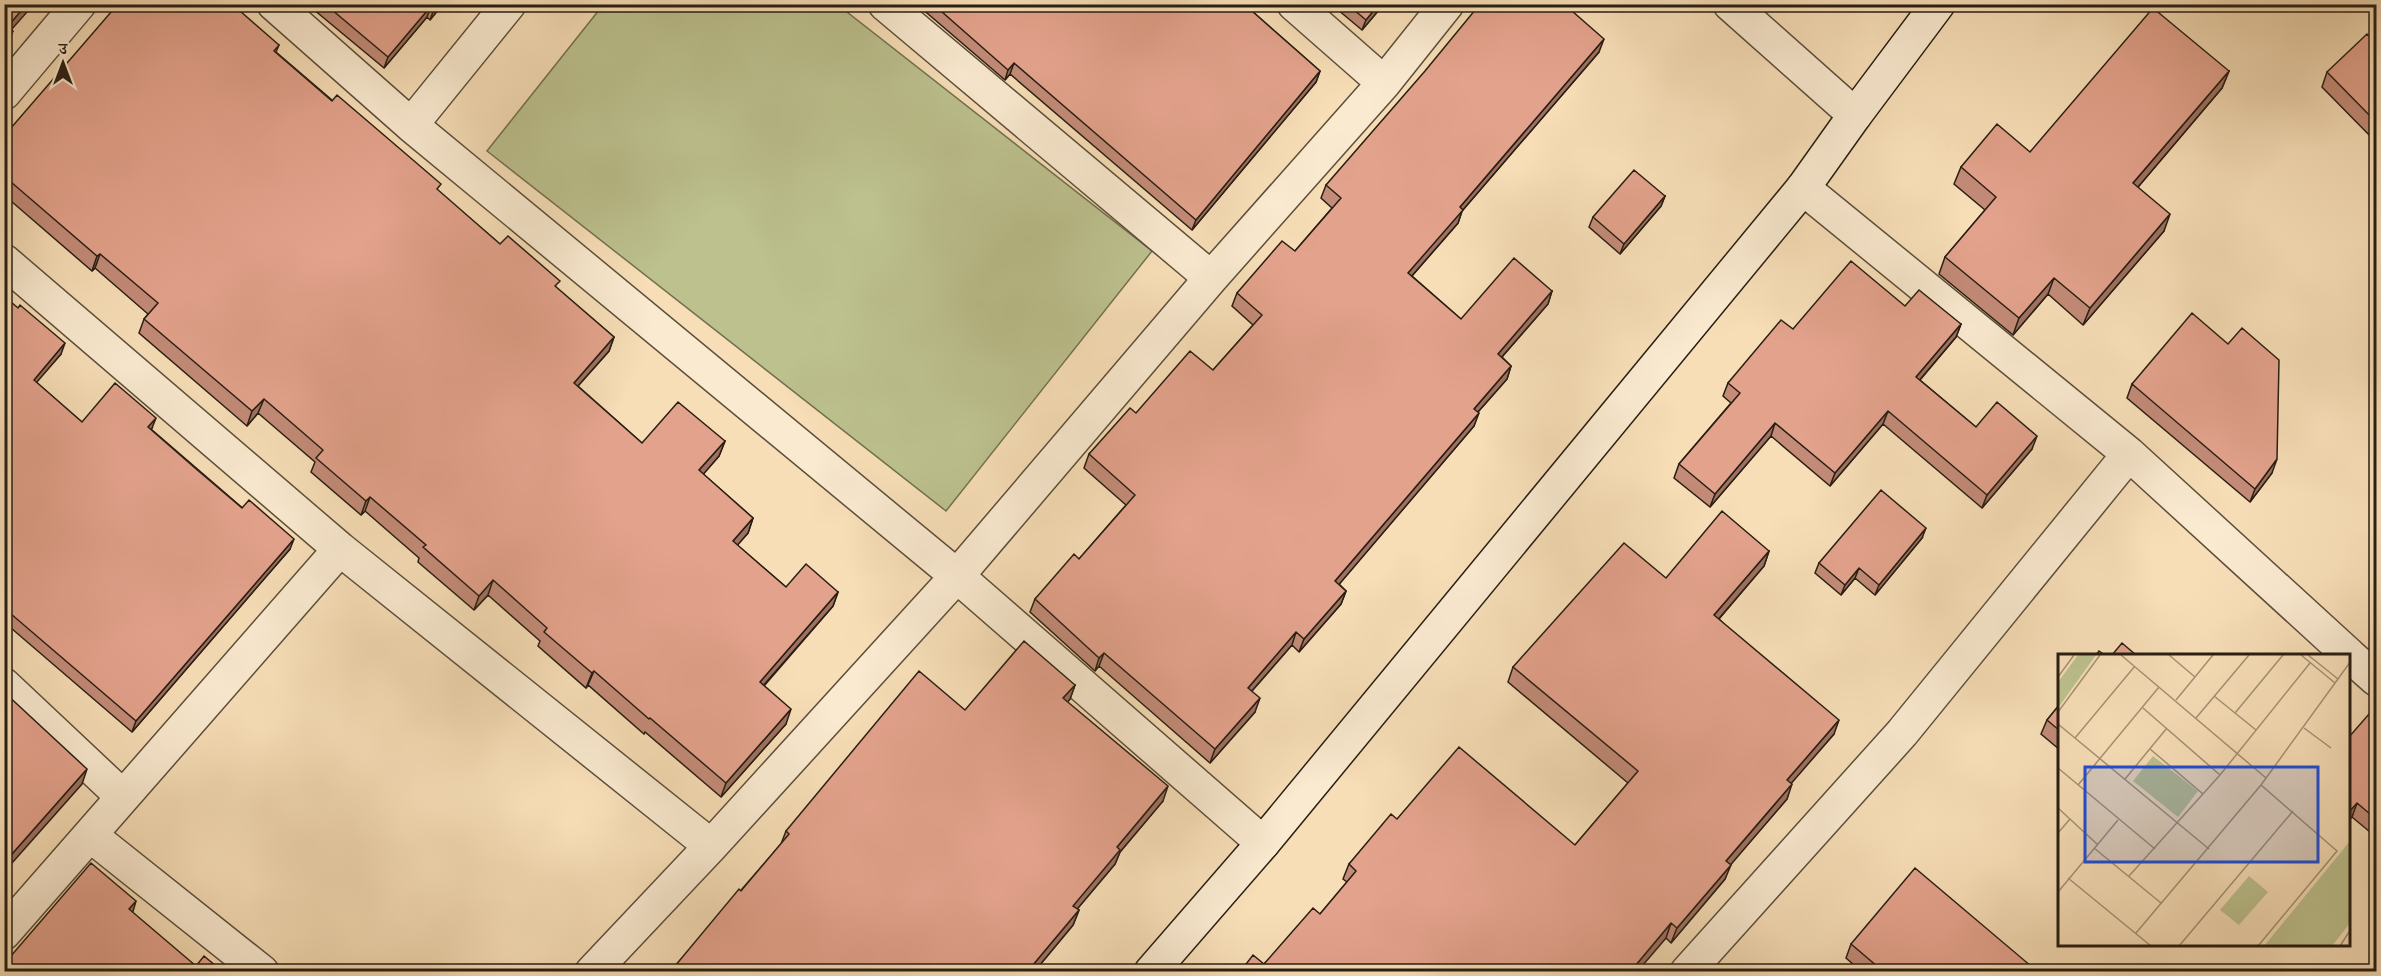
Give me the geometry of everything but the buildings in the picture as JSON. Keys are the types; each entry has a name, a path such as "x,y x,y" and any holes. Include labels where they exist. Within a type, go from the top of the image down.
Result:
{"street":[{"path":"4,93 78,4"},
{"path":"274,4 411,125 957,576 1263,843"},
{"path":"411,125 509,4"},
{"path":"885,4 1211,278"},
{"path":"1294,4 1384,83"},
{"path":"592,972 711,846 957,576 1211,278 1384,83 1447,4"},
{"path":"1730,4 1855,115"},
{"path":"1151,972 1263,843 1803,188 1938,4"},
{"path":"1803,188 2128,454 2348,654"},
{"path":"4,261 340,549 711,846"},
{"path":"1687,972 1902,733 2128,454"},
{"path":"4,933 340,549"},
{"path":"2351,657 2376,679"},
{"path":"4,685 123,797"},
{"path":"90,835 262,972"}],"green space":[{"path":"603,5 838,5 1152,251 946,511 487,151"}]}
